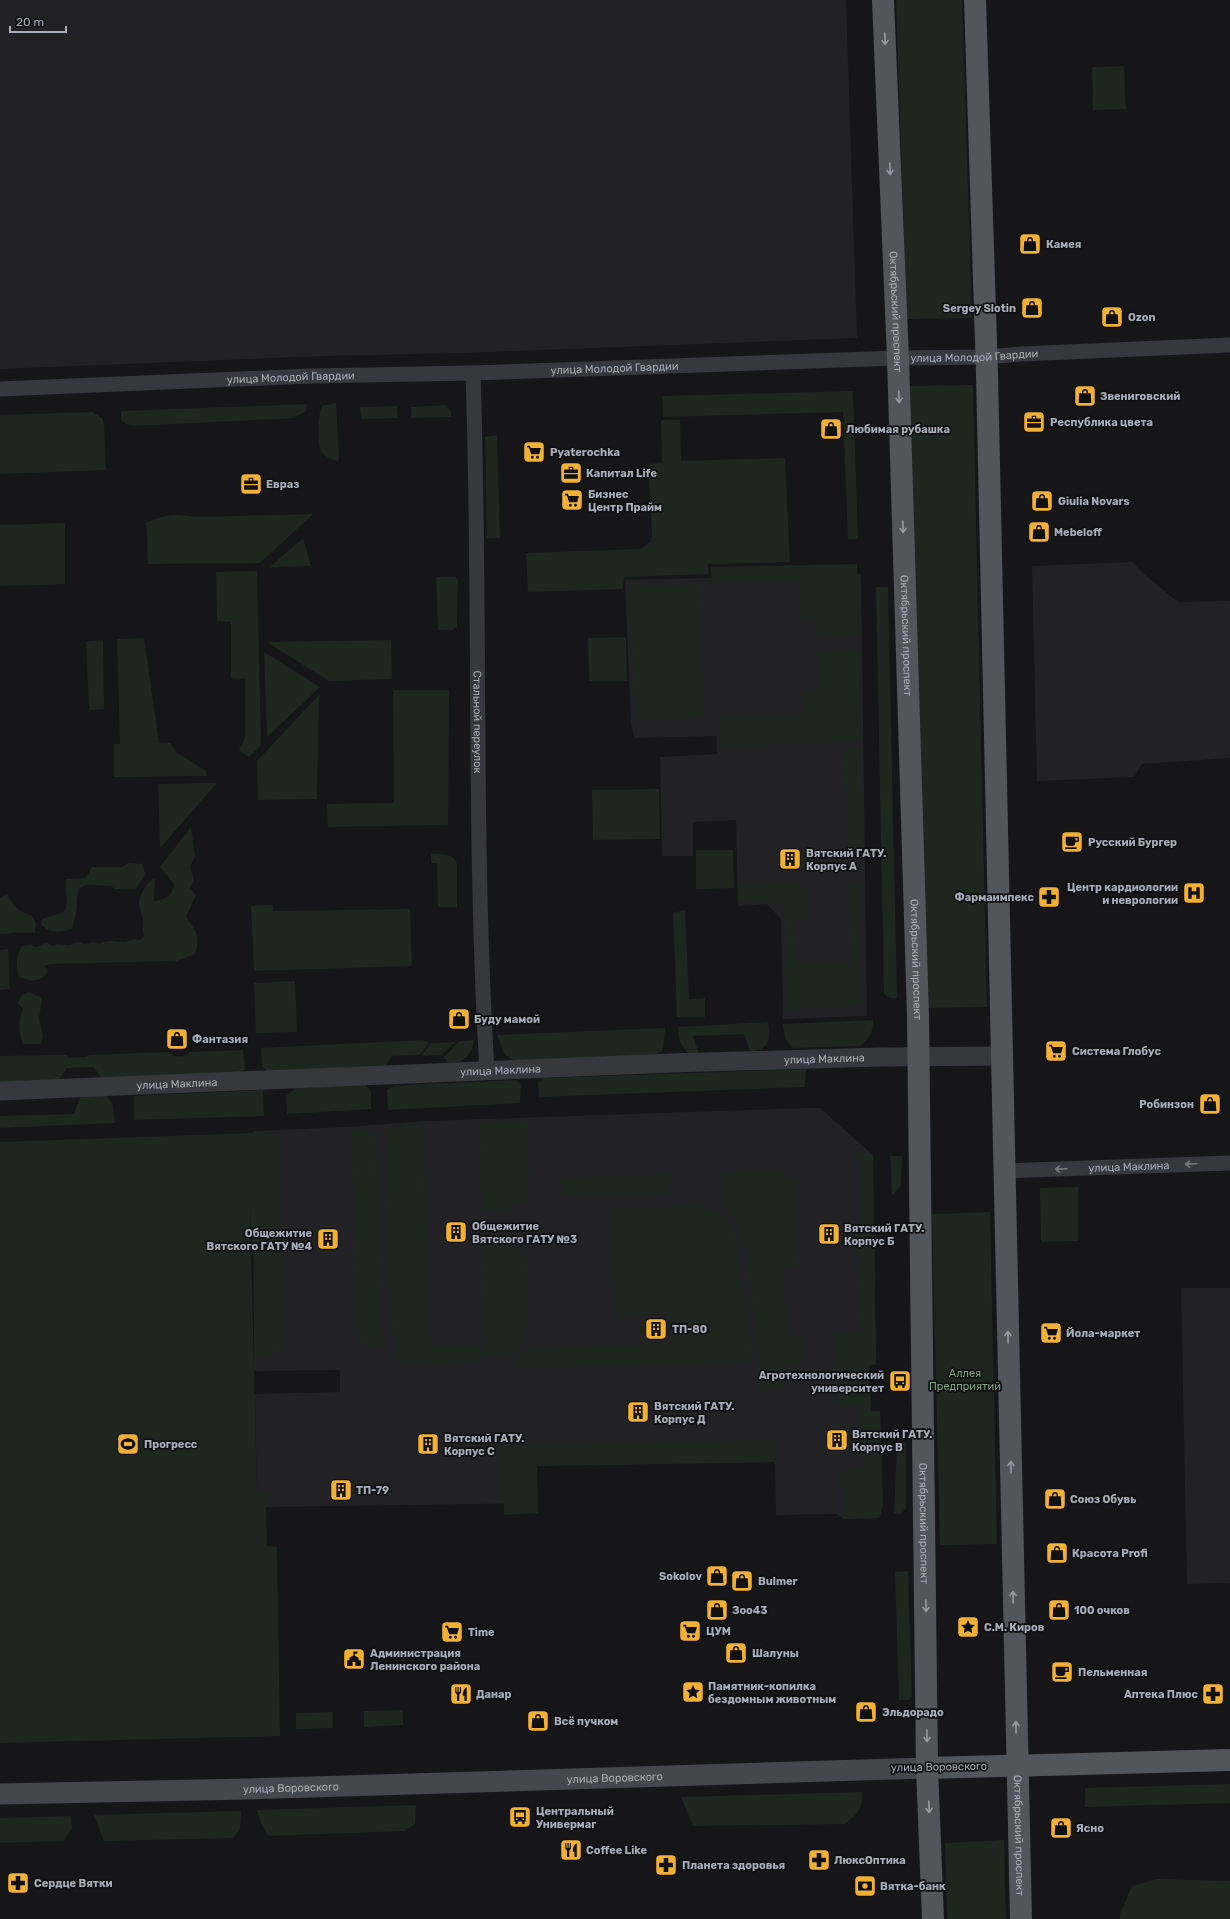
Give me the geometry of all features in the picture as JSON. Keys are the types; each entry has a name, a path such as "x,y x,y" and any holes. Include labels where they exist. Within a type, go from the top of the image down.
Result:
{"main road":[{"name":"Октябрьский проспект","path":"883,0 898,358 918,1058 928,1768 933,1919"},
{"name":"Октябрьский проспект","path":"975,0 986,357 1021,1919"},
{"name":"улица Воровского","path":"0,1794 262,1788 1230,1760"}],"street":[{"name":"улица Молодой Гвардии","path":"0,389 311,376 473,373 898,358 986,357 1021,354 1230,345"},
{"name":"Стальной переулок","path":"473,373 477,528 483,987 487,1071"},
{"name":"улица Маклина","path":"0,1091 767,1060 1002,1056"},
{"name":"улица Маклина","path":"1004,1172 1230,1163"}],"shaded area":[{"path":"0,0 846,0 857,338 461,353 323,356 0,369"},
{"path":"1132,562 1178,602 1230,601 1230,758 1142,764 1134,777 1037,781 1032,566"},
{"path":"861,574 867,1016 783,1019 781,919 767,904 738,906 736,820 693,822 693,856 662,856 660,757 717,754 717,736 635,738 631,725 625,580"},
{"path":"820,1108 873,1155 876,1364 869,1366 871,1411 880,1411 883,1506 879,1518 843,1519 838,1514 776,1515 775,1462 537,1466 538,1503 268,1507 268,1494 257,1494 255,1394 340,1392 340,1370 254,1371 253,1131 346,1127 427,1121"},
{"path":"1181,1288 1230,1288 1230,1583 1187,1584"}],"green space":[{"path":"896,0 962,0 972,318 907,319"},
{"path":"1124,66 1126,109 1093,110 1092,67"},
{"path":"973,385 987,1007 926,1008 908,386"},
{"path":"853,391 858,539 848,539 843,412 663,417 662,396"},
{"path":"336,403 338,461 333,460 323,454 319,445 318,434 322,406"},
{"path":"307,404 306,411 294,418 134,426 126,424 121,420 121,411"},
{"path":"446,405 451,411 451,417 411,418 411,407"},
{"path":"397,406 398,418 361,419 360,407"},
{"path":"92,412 102,418 104,424 106,470 0,474 0,415"},
{"path":"661,420 680,420 681,461 785,458 790,562 708,564 708,574 624,577 623,589 528,592 526,553 640,549 650,542 652,534 648,464 662,463"},
{"path":"497,435 500,538 487,538 485,437"},
{"path":"313,514 260,563 148,564 146,523 158,518 175,515 193,517"},
{"path":"65,523 65,584 0,586 0,525"},
{"path":"303,538 311,566 270,567"},
{"path":"857,564 858,635 817,635 817,619 801,619 799,581 712,583 711,567"},
{"path":"257,571 261,745 249,757 239,750 245,738 245,679 231,678 231,622 217,621 216,572"},
{"path":"436,577 455,577 458,580 457,627 452,630 438,630"},
{"path":"698,584 702,718 635,720 631,586"},
{"path":"876,587 888,587 897,998 890,998 884,994"},
{"path":"626,637 627,681 589,681 588,638"},
{"path":"144,638 159,743 170,743 177,753 206,771 207,776 114,777 114,744 120,744 117,639"},
{"path":"103,640 104,709 89,710 86,641"},
{"path":"391,640 392,679 329,681 267,642"},
{"path":"859,650 860,742 720,746 719,718 800,716 804,709 806,696 809,690 820,686 819,651"},
{"path":"264,652 320,687 267,737"},
{"path":"393,690 449,690 448,825 328,827 327,804 394,803"},
{"path":"319,695 317,799 258,800 257,761"},
{"path":"845,747 859,747 862,853 848,853"},
{"path":"217,783 160,848 158,784"},
{"path":"659,789 660,839 593,840 592,790"},
{"path":"191,827 195,856 190,867 194,880 190,888 196,895 186,917 195,930 197,938 198,943 195,954 177,961 50,964 44,966 48,972 45,976 38,980 30,980 18,976 17,957 22,946 31,945 36,947 46,943 54,946 56,944 69,945 78,942 85,944 93,942 100,944 107,941 126,942 139,940 144,937 143,919 139,905 142,893 149,883 155,878 154,901 170,895 174,884 160,867"},
{"path":"696,850 733,850 734,888 696,889"},
{"path":"431,854 446,854 452,857 457,864 457,907 438,907 437,863 431,863"},
{"path":"128,863 143,864 145,875 136,889 115,889 111,886 86,885 78,889 76,914 72,929 56,932 48,930 41,925 42,919 64,912 67,904 66,879 86,878 92,867 122,867"},
{"path":"803,883 803,919 794,920 796,964 850,963 847,885 859,884 859,1006 787,1009 785,903 738,902 738,885"},
{"path":"7,894 17,908 23,913 32,916 36,923 35,933 26,932 0,934 0,898"},
{"path":"273,905 273,911 410,909 412,966 254,971 251,906"},
{"path":"685,910 689,999 705,998 705,1017 677,1017 673,913"},
{"path":"8,949 10,989 0,990 0,950"},
{"path":"295,981 297,1032 256,1033 254,983"},
{"path":"29,992 42,998 39,1019 43,1036 41,1044 23,1044 21,1036 20,1021 21,1012 23,1009 18,1003 22,995"},
{"path":"873,1020 870,1035 866,1041 859,1046 792,1048 785,1038 783,1024"},
{"path":"768,1022 769,1033 767,1042 762,1049 757,1050 750,1051 744,1034 693,1036 699,1054 689,1054 679,1039 678,1027"},
{"path":"665,1028 663,1050 656,1055 515,1061 505,1055 497,1035"},
{"path":"422,1040 429,1043 420,1055 392,1056 385,1066 267,1071 262,1066 261,1048"},
{"path":"474,1040 471,1050 466,1058 453,1064 448,1064 444,1057 460,1041"},
{"path":"455,1042 441,1055 421,1056 431,1043"},
{"path":"243,1050 245,1069 242,1072 103,1079 93,1067 67,1068 59,1079 0,1082 0,1056 66,1055 69,1058 86,1057 89,1055 168,1052 179,1056 190,1052"},
{"path":"806,1069 805,1087 539,1097 538,1082 544,1078"},
{"path":"516,1080 521,1085 520,1103 388,1110 387,1090 394,1086"},
{"path":"366,1085 371,1092 371,1109 287,1114 286,1096 296,1088"},
{"path":"263,1090 264,1116 134,1120 134,1096"},
{"path":"106,1094 113,1105 115,1123 0,1128 0,1116 74,1114 81,1095"},
{"path":"527,1120 529,1178 523,1199 509,1211 483,1210 480,1123"},
{"path":"421,1124 429,1346 483,1346 488,1356 467,1362 421,1363 399,1361 395,1351 386,1128"},
{"path":"364,1129 374,1135 381,1343 371,1348 361,1345 352,1130"},
{"name":"Прогресс","path":"275,1133 283,1335 278,1353 257,1358 255,1259 253,1257 250,1208 257,1494 268,1494 268,1507 266,1507 267,1546 277,1547 280,1736 0,1743 0,1142"},
{"path":"858,1150 873,1155 876,1364 869,1366 871,1411 880,1411 883,1506 879,1518 843,1519 842,1470 862,1468 861,1406 837,1405 836,1333 855,1333 862,1330"},
{"path":"890,1156 902,1156 901,1186 892,1195"},
{"path":"781,1170 796,1181 795,1267 785,1267 784,1281 786,1335 801,1336 801,1363 785,1364 784,1388 761,1389 761,1358 742,1229 726,1203 726,1173"},
{"path":"670,1174 667,1193 565,1195 560,1177"},
{"path":"1078,1187 1078,1241 1041,1242 1040,1188"},
{"path":"706,1206 722,1217 734,1233 751,1354 743,1362 518,1368 518,1357 527,1349 672,1343 673,1313 618,1315 613,1207"},
{"name":"Аллея Предприятий","path":"990,1212 997,1544 940,1545 932,1214"},
{"path":"485,1246 515,1246 526,1261 527,1292 524,1337 508,1356 490,1354 487,1344"},
{"path":"774,1439 775,1462 537,1466 538,1513 504,1515 503,1447"},
{"path":"906,1442 906,1508 901,1514 894,1514 897,1443"},
{"path":"908,1571 912,1697 908,1700 899,1700 895,1572"},
{"path":"403,1710 403,1725 364,1727 364,1711"},
{"path":"333,1712 333,1728 296,1729 296,1713"},
{"path":"1230,1784 1230,1803 1085,1807 1085,1788"},
{"path":"862,1792 862,1803 859,1810 845,1824 693,1826 681,1797"},
{"path":"416,1805 415,1824 405,1831 268,1836 261,1823 257,1810"},
{"path":"241,1811 240,1829 233,1838 104,1841 94,1815"},
{"path":"71,1816 72,1828 64,1841 0,1843 0,1818"},
{"path":"1004,1840 1006,1919 947,1919 945,1843"},
{"path":"1157,1879 1230,1881 1230,1919 1120,1919 1120,1914 1132,1886"}],"place":[{"name":"Камея","path":"1030,244"},
{"name":"Sergey Slotin","path":"1032,308"},
{"name":"Ozon","path":"1112,317"},
{"name":"Звениговский","path":"1085,396"},
{"name":"Республика цвета","path":"1034,422"},
{"name":"Любимая рубашка","path":"831,429"},
{"name":"Pyaterochka","path":"534,452"},
{"name":"Капитал Life","path":"571,473"},
{"name":"Евраз","path":"251,484"},
{"name":"Бизнес Центр Прайм","path":"572,500"},
{"name":"Giulia Novars","path":"1042,501"},
{"name":"Mebeloff","path":"1039,532"},
{"name":"Русский Бургер","path":"1072,842"},
{"name":"Вятский ГАТУ. Корпус А","path":"790,859"},
{"name":"Центр кардиологии и неврологии","path":"1194,893"},
{"name":"Фармаимпекс","path":"1049,897"},
{"name":"Буду мамой","path":"459,1019"},
{"name":"Фантазия","path":"177,1039"},
{"name":"Система Глобус","path":"1056,1051"},
{"name":"Робинзон","path":"1210,1104"},
{"name":"Общежитие Вятского ГАТУ №3","path":"456,1232"},
{"name":"Вятский ГАТУ. Корпус Б","path":"829,1234"},
{"name":"Общежитие Вятского ГАТУ №4","path":"328,1239"},
{"name":"ТП-80","path":"656,1329"},
{"name":"Йола-маркет","path":"1051,1333"},
{"name":"Агротехнологический университет","path":"900,1381"},
{"name":"Вятский ГАТУ. Корпус Д","path":"638,1412"},
{"name":"Вятский ГАТУ. Корпус В","path":"837,1440"},
{"name":"Прогресс","path":"128,1444"},
{"name":"Вятский ГАТУ. Корпус С","path":"428,1444"},
{"name":"ТП-79","path":"341,1490"},
{"name":"Союз Обувь","path":"1055,1499"},
{"name":"Красота Profi","path":"1057,1553"},
{"name":"Sokolov","path":"717,1576"},
{"name":"Bulmer","path":"742,1581"},
{"name":"Зоо43","path":"717,1610"},
{"name":"100 очков","path":"1059,1610"},
{"name":"С.М. Киров","path":"968,1627"},
{"name":"ЦУМ","path":"690,1631"},
{"name":"Time","path":"452,1632"},
{"name":"Шалуны","path":"736,1653"},
{"name":"Администрация Ленинского района","path":"354,1659"},
{"name":"Пельменная","path":"1062,1672"},
{"name":"Памятник-копилка бездомным животным","path":"693,1692"},
{"name":"Данар","path":"461,1694"},
{"name":"Аптека Плюс","path":"1213,1694"},
{"name":"Эльдорадо","path":"866,1712"},
{"name":"Всё пучком","path":"538,1721"},
{"name":"Центральный Универмаг","path":"520,1817"},
{"name":"Ясно","path":"1061,1828"},
{"name":"Coffee Like","path":"571,1850"},
{"name":"ЛюксОптика","path":"819,1860"},
{"name":"Планета здоровья","path":"666,1865"},
{"name":"Сердце Вятки","path":"18,1883"},
{"name":"Вятка-банк","path":"865,1886"}]}
